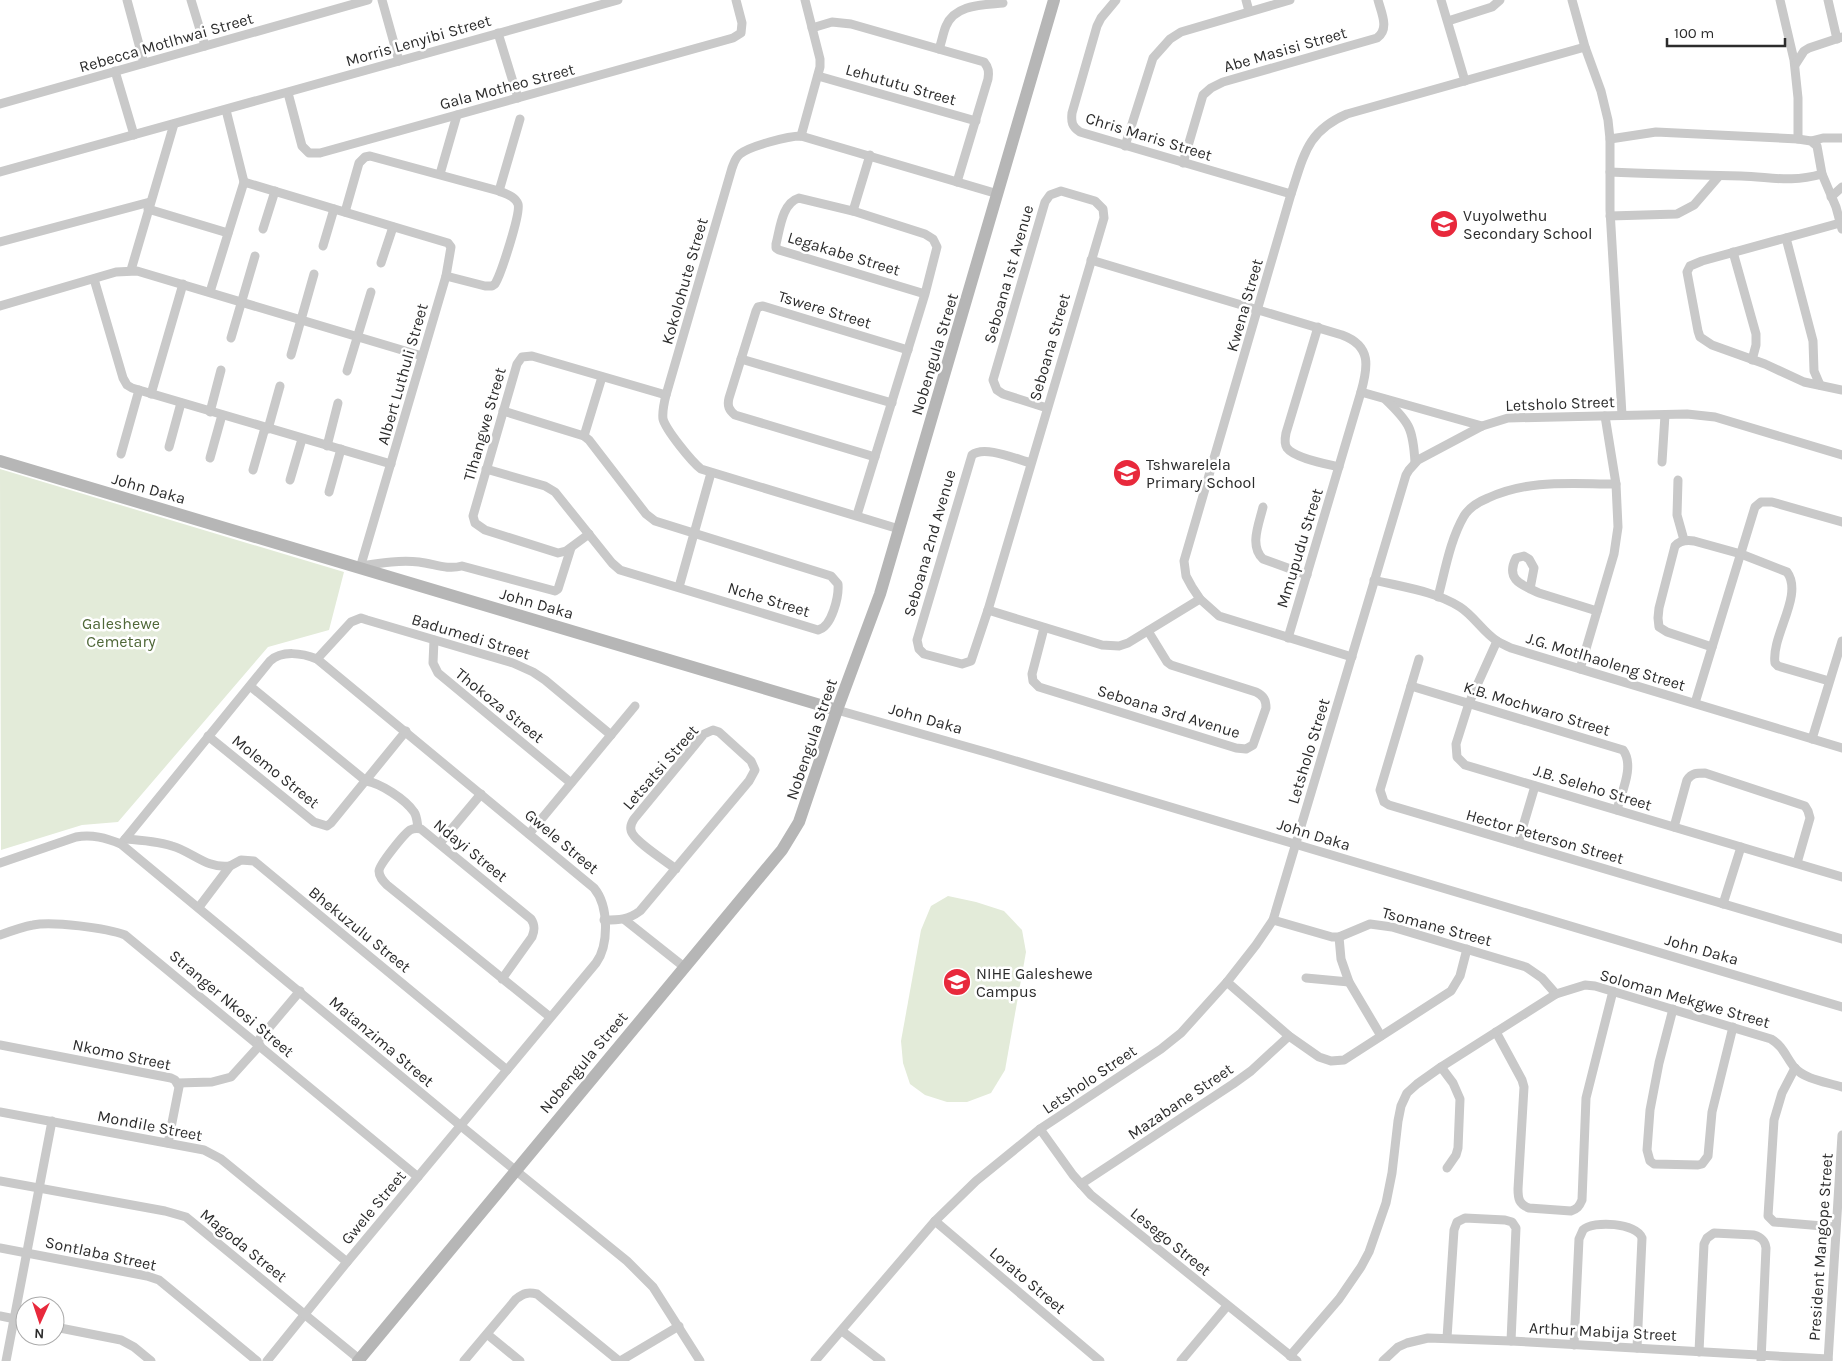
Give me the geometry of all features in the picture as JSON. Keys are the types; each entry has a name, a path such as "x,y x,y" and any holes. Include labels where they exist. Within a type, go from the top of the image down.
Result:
{"street":[{"path":"127,0 144,63"},
{"path":"191,0 205,46"},
{"name":"Rebecca Motlhwai Street","path":"0,104 368,0"},
{"path":"382,0 399,61"},
{"name":"Morris Lenyibi Street","path":"0,172 498,33 587,4 618,0"},
{"name":"Gala Motheo Street","path":"288,93 302,146 308,153 314,154 734,38 740,32 742,24 736,0"},
{"path":"802,136 818,76 820,59 805,0"},
{"name":"Nobengula Street","path":"358,1360 791,837 800,822 880,594 1054,0"},
{"name":"Chris Maris Street","path":"1116,0 1101,18 1098,26 1072,113 1071,121 1076,129 1080,132 1125,146 1291,194"},
{"path":"1246,0 1249,11"},
{"path":"1125,146 1150,66 1159,51 1170,39 1181,32 1290,0"},
{"name":"Abe Masisi Street","path":"1183,163 1201,102 1207,91 1223,82 1377,38 1384,28 1378,0"},
{"path":"1441,0 1465,81"},
{"path":"1448,21 1492,7 1500,0"},
{"path":"1572,0 1585,47 1601,91 1608,120 1610,139 1610,216 1622,415"},
{"path":"1780,0 1795,65 1798,98 1798,139"},
{"path":"1795,65 1804,51 1839,38 1828,0"},
{"path":"939,49 946,25 956,13 980,5 1003,3"},
{"path":"812,28 832,22 844,22 978,60 988,67 988,80 957,182"},
{"path":"498,33 518,98"},
{"name":"Kwena Street","path":"1352,657 1220,616 1200,599 1186,576 1184,561 1291,194 1307,149 1312,139 1328,123 1347,114 1585,47"},
{"path":"115,72 134,135"},
{"name":"Lehututu Street","path":"818,76 976,121"},
{"path":"210,292 244,182 226,110"},
{"path":"440,174 457,115"},
{"path":"499,191 520,119"},
{"path":"131,270 174,124"},
{"path":"1610,139 1656,132 1811,141 1823,138 1842,138"},
{"name":"Kokolohute Street","path":"899,529 701,469 692,461 666,425 663,414 666,395 736,158 746,150 786,137 802,136 998,194"},
{"path":"1811,141 1816,146 1822,174 1832,197 1841,227 1786,238 1733,252 1690,266 1687,272 1700,336 1712,345 1804,382 1842,390"},
{"path":"853,211 870,155"},
{"path":"345,212 359,163 366,157 375,156 499,191 515,199 519,208 497,282 492,286 486,286 446,276"},
{"path":"1610,172 1796,180 1822,174"},
{"path":"1610,216 1677,214 1694,205 1719,176"},
{"name":"Albert Luthuli Street","path":"244,182 448,244 451,250 446,276 360,567"},
{"path":"1832,197 1842,187"},
{"path":"263,229 274,191"},
{"name":"Seboana 1st Avenue","path":"1047,408 1003,394 997,390 993,380 1045,202 1048,197 1056,192 1061,191 1095,201 1104,209 1104,218 1091,260"},
{"name":"Legakabe Street","path":"857,515 892,403 925,294 938,250 933,239 925,234 853,211 808,199 795,199 786,208 776,248 925,294"},
{"path":"0,242 149,205 228,233"},
{"path":"322,246 334,209"},
{"path":"381,264 392,227"},
{"path":"1786,238 1813,341 1814,370 1820,385"},
{"path":"1733,252 1756,334 1756,345 1752,360"},
{"path":"230,338 255,256"},
{"path":"1091,260 1258,309"},
{"name":"Seboana Street","path":"967,664 974,657 1091,260"},
{"path":"0,306 116,272 131,270 144,272 422,356"},
{"path":"291,355 314,274"},
{"path":"94,279 123,378 127,385 210,412 391,464"},
{"path":"151,394 183,284"},
{"path":"347,371 371,292"},
{"name":"Tswere Street","path":"875,457 735,415 731,412 728,403 741,359 756,311 760,306 908,350"},
{"name":"Mmupudu Street","path":"1258,309 1349,337 1359,345 1365,357 1367,367 1288,638"},
{"path":"1318,328 1286,433 1285,443 1291,452 1339,467"},
{"name":"Tlhangwe Street","path":"571,548 562,552 553,552 478,526 475,523 473,516 517,364 522,357 532,356 666,395"},
{"path":"741,359 892,403"},
{"path":"210,412 221,370"},
{"path":"503,411 584,436 602,377"},
{"path":"253,470 280,386"},
{"path":"121,454 139,390"},
{"path":"1361,392 1482,426"},
{"path":"1384,399 1403,417 1411,430 1415,462"},
{"path":"169,447 181,403"},
{"path":"327,446 338,403"},
{"name":"Letsholo Street","path":"815,1361 935,1221 976,1180 1040,1129 1161,1049 1181,1032 1227,982 1256,946 1273,920 1406,475 1415,462 1482,426 1508,418 1622,415 1687,414 1715,417 1841,452"},
{"path":"210,458 222,415"},
{"path":"1662,462 1665,415"},
{"path":"1580,669 1616,542 1618,502 1605,416"},
{"name":"Nche Street","path":"486,469 551,488 612,563 620,570 818,630 827,625 838,590 838,584 831,576 664,525 650,518 584,436"},
{"path":"290,480 302,439"},
{"path":"329,492 341,450"},
{"name":"Seboana 2nd Avenue","path":"967,664 924,654 919,649 917,640 967,466 972,456 982,450 1030,463"},
{"name":"John Daka","path":"0,461 1842,1007"},
{"path":"679,587 711,473"},
{"path":"1678,480 1677,514 1684,540"},
{"path":"1438,596 1460,524 1470,508 1502,491 1529,484 1616,484"},
{"path":"1695,703 1755,507 1761,502 1772,502 1842,522"},
{"path":"1263,507 1255,542 1255,549 1258,555 1263,559 1307,575"},
{"path":"360,567 392,561 420,562 452,569 462,566 555,591 558,589 571,548 589,534"},
{"path":"1712,647 1667,632 1659,627 1659,608 1675,546 1678,542 1684,540 1741,554 1787,572 1792,578 1792,592 1775,652 1775,663 1778,666 1829,681"},
{"name":"J.G. Motlhaoleng Street","path":"1374,580 1438,596 1461,607 1497,641 1511,648 1842,748"},
{"path":"1530,589 1598,610"},
{"path":"988,610 1044,628 1112,646 1128,643 1200,599"},
{"name":"Badumedi Street","path":"317,659 351,622 361,618 513,663 533,672 611,735"},
{"name":"Seboana 3rd Avenue","path":"1044,628 1032,674 1034,681 1039,687 1236,748 1246,749 1254,745 1266,708 1263,697 1256,692 1171,665 1167,662 1148,631"},
{"name":"Thokoza Street","path":"434,640 433,663 438,674 571,783"},
{"name":"J.B. Seleho Street","path":"1497,641 1469,703 1456,744 1457,757 1465,765 1842,877"},
{"path":"1812,739 1842,642"},
{"name":"Gwele Street","path":"123,842 270,661 278,655 297,654 317,659 594,888 601,897 604,920 603,951 600,958 267,1361"},
{"name":"Hector Peterson Street","path":"1419,659 1380,790 1384,802 1842,939"},
{"path":"250,686 366,781 379,784 413,810 418,828"},
{"name":"K.B. Mochwaro Street","path":"1411,686 1623,750 1628,758 1628,768 1617,810"},
{"path":"529,834 635,706"},
{"name":"Letsatsi Street","path":"625,920 633,917 640,911 676,869 749,781 755,770 751,760 719,732 713,730 704,734 634,818 631,825 630,829 634,837 676,869"},
{"name":"Molemo Street","path":"208,736 319,825 327,826 406,731"},
{"path":"1674,827 1687,780 1691,774 1705,773 1805,806 1810,818 1798,863"},
{"path":"1518,843 1535,786"},
{"path":"440,843 481,794"},
{"name":"Ndayi Street","path":"502,979 532,936 534,923 440,843 418,828 407,832 380,868 380,876 387,885 502,979 550,1017"},
{"name":"Matanzima Street","path":"0,863 85,835 123,842 300,992 642,1275 653,1287 700,1361"},
{"path":"123,842 174,846 215,866 230,866"},
{"path":"1723,904 1741,846"},
{"name":"Bhekuzulu Street","path":"230,866 241,860 254,861 507,1070"},
{"path":"199,907 230,866"},
{"path":"604,920 625,920 684,966"},
{"path":"1273,920 1322,935 1339,937 1341,959 1348,982 1381,1036"},
{"name":"Stranger Nkosi Street","path":"0,935 42,924 108,929 125,935 418,1177"},
{"name":"Tsomane Street","path":"1339,937 1363,926 1378,924 1526,967 1542,978 1556,994"},
{"path":"1227,982 1289,1036 1320,1057 1331,1061 1344,1060 1455,987 1460,976 1466,949"},
{"path":"1306,978 1348,982"},
{"name":"Soloman Mekgwe Street","path":"1293,1358 1339,1299 1361,1268 1369,1252 1386,1203 1392,1173 1395,1136 1401,1106 1407,1093 1442,1067 1556,994 1585,985 1772,1039 1777,1042 1795,1068 1811,1077 1842,1087"},
{"path":"178,1083 212,1082 231,1077 300,992"},
{"path":"1496,1032 1524,1087 1518,1189 1519,1202 1529,1208 1576,1210 1580,1206 1582,1195 1588,1089 1613,992"},
{"path":"1673,1009 1659,1063 1650,1110 1647,1150 1650,1161 1654,1164 1698,1165 1706,1160 1712,1112 1733,1027"},
{"name":"Mazabane Street","path":"1081,1184 1237,1081 1251,1071 1289,1036"},
{"name":"Nkomo Street","path":"0,1045 171,1078 178,1083 179,1093 168,1143"},
{"path":"1442,1067 1453,1083 1460,1099 1458,1148 1456,1155 1447,1168"},
{"path":"1795,1068 1782,1094 1774,1120 1768,1216 1774,1222 1835,1227"},
{"name":"Mondile Street","path":"0,1112 204,1150 221,1159 347,1262"},
{"path":"6,1361 52,1121"},
{"name":"Lesego Street","path":"1040,1129 1091,1195 1293,1358"},
{"name":"President Mangope Street","path":"1828,1360 1842,1136"},
{"name":"Magoda Street","path":"0,1181 165,1211 186,1217 358,1360"},
{"path":"1447,1338 1454,1230 1457,1222 1465,1218 1506,1220 1512,1222 1516,1228 1511,1341"},
{"name":"Lorato Street","path":"935,1221 1100,1361"},
{"path":"1574,1345 1580,1234 1586,1227 1592,1225 1630,1227 1640,1234 1642,1238 1637,1348"},
{"path":"1699,1352 1704,1244 1707,1238 1714,1233 1754,1235 1760,1236 1764,1240 1766,1248 1761,1358"},
{"name":"Sontlaba Street","path":"0,1248 147,1276 159,1280 257,1361"},
{"path":"464,1361 516,1298 523,1293 537,1294 620,1361 679,1326"},
{"path":"1181,1361 1227,1306"},
{"path":"0,1316 14,1319"},
{"path":"65,1329 121,1340 134,1347 151,1361"},
{"path":"842,1331 881,1361"},
{"path":"487,1334 520,1361"},
{"name":"Arthur Mabija Street","path":"1383,1361 1398,1347 1428,1338 1637,1348 1761,1358 1828,1360"}],"green space":[{"name":"Galeshewe Cemetary","path":"0,469 344,572 329,630 268,647 118,822 82,825 1,850"},
{"path":"948,896 1004,911 1022,930 1026,952 1005,1070 991,1093 967,1102 947,1102 925,1095 910,1084 903,1063 901,1041 921,930 931,906"}],"place":[{"name":"Vuyolwethu Secondary School","path":"1444,224"},
{"name":"Tshwarelela Primary School","path":"1127,473"},
{"name":"NIHE Galeshewe Campus","path":"957,982"}]}
